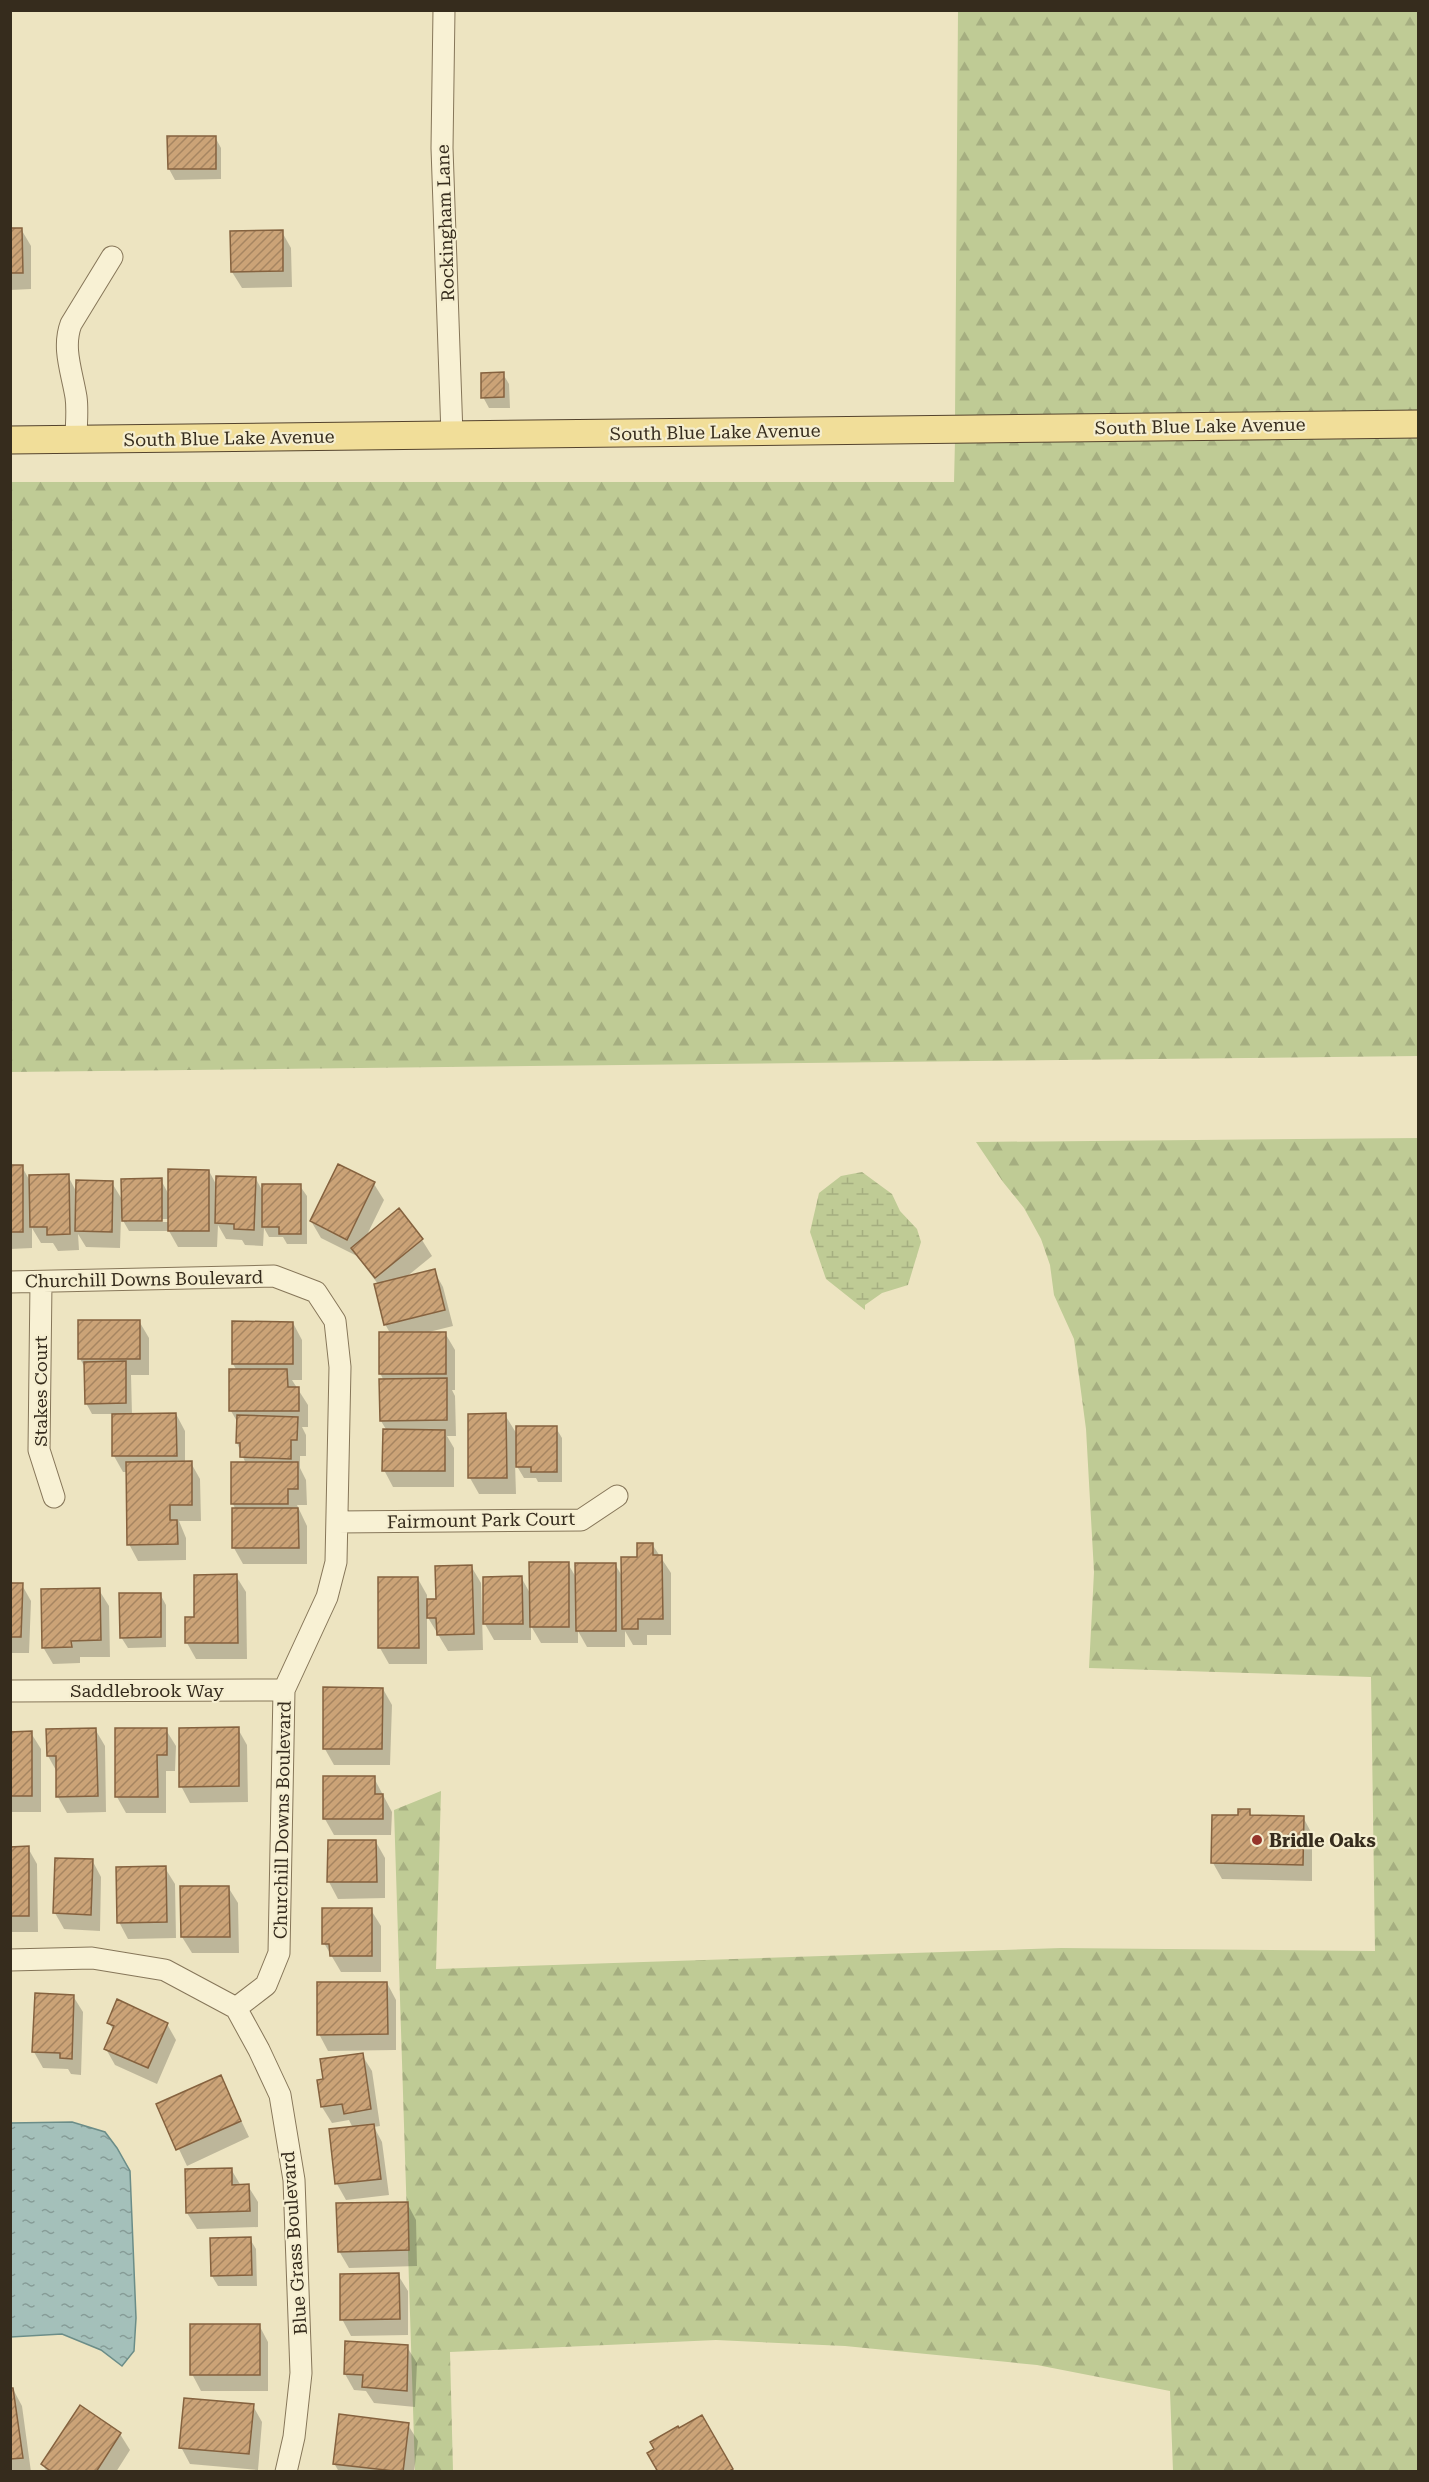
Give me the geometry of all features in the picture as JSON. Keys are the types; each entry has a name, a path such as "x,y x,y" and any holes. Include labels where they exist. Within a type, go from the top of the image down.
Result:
{"main road":[{"name":"South Blue Lake Avenue","path":"10,440 1419,424"}],"street":[{"name":"Rockingham Lane","path":"444,10 442,148 452,435"},
{"path":"76,439 76,400 66,345 67,334 112,257"},
{"name":"Churchill Downs Boulevard","path":"10,1282 274,1276 316,1292 335,1321 340,1367 336,1562 327,1597 284,1690 279,1953 266,1985 236,2008"},
{"name":"Stakes Court","path":"41,1282 39,1450 54,1497"},
{"name":"Fairmount Park Court","path":"337,1522 581,1520 618,1496"},
{"name":"Saddlebrook Way","path":"10,1690 284,1690"},
{"path":"10,1960 92,1958 165,1970 236,2008"},
{"name":"Blue Grass Boulevard","path":"236,2008 280,2095 294,2180 301,2373 294,2438 286,2472"}],"green space":[{"path":"958,11 1418,11 1418,413 955,419"},
{"path":"1418,434 1418,1056 11,1072 10,482 954,482 955,440"},
{"path":"1418,1138 1418,2471 1173,2471 1170,2391 1037,2365 845,2346 716,2340 450,2352 453,2471 415,2471 394,1810 441,1791 436,1969 1061,1948 1375,1951 1371,1677 1089,1668 1094,1572 1086,1429 1074,1339 1054,1295 1050,1265 1041,1239 1024,1208 976,1142"},
{"path":"862,1172 892,1194 900,1211 917,1229 921,1242 908,1285 882,1293 865,1305 865,1310 826,1279 810,1232 819,1193 841,1176"}],"water":[{"path":"72,2122 105,2132 130,2171 136,2318 134,2351 122,2366 101,2350 62,2334 11,2337 11,2123"}],"building":[{"path":"167,136 216,136 216,169 168,169"},
{"path":"10,228 22,228 23,273 10,273"},
{"path":"283,230 283,271 231,272 230,231"},
{"path":"504,372 504,397 481,398 481,373"},
{"path":"338,1164 375,1182 347,1240 310,1221"},
{"path":"10,1165 23,1165 23,1232 10,1232"},
{"path":"168,1169 209,1170 209,1231 168,1231"},
{"path":"69,1174 70,1234 47,1235 47,1227 30,1227 29,1175"},
{"path":"216,1176 256,1177 254,1230 234,1229 234,1224 215,1223"},
{"path":"162,1178 162,1221 122,1221 121,1179"},
{"path":"76,1180 113,1181 112,1232 75,1231"},
{"path":"262,1184 301,1184 301,1234 279,1234 279,1227 262,1227"},
{"path":"399,1208 423,1239 375,1278 351,1248"},
{"path":"435,1269 445,1310 384,1325 374,1284"},
{"path":"78,1320 140,1320 140,1359 78,1359"},
{"path":"232,1321 293,1322 293,1364 232,1364"},
{"path":"379,1332 446,1332 446,1374 379,1374"},
{"path":"126,1361 126,1403 85,1404 84,1362"},
{"path":"229,1369 287,1369 288,1387 299,1387 299,1411 229,1411"},
{"path":"447,1378 447,1420 380,1421 379,1379"},
{"path":"176,1413 177,1456 112,1456 112,1414"},
{"path":"506,1413 507,1478 468,1478 468,1414"},
{"path":"237,1415 298,1417 297,1440 291,1440 291,1459 240,1457 240,1443 236,1443"},
{"path":"516,1426 557,1426 557,1472 531,1472 531,1467 516,1467"},
{"path":"383,1429 445,1430 445,1471 382,1471"},
{"path":"192,1461 192,1505 170,1505 170,1520 177,1520 178,1544 127,1545 126,1462"},
{"path":"231,1462 298,1462 298,1489 288,1489 288,1504 231,1504"},
{"path":"232,1508 298,1508 299,1548 232,1548"},
{"path":"637,1543 653,1543 653,1555 662,1555 663,1619 638,1619 638,1629 622,1629 621,1557 637,1557"},
{"path":"529,1562 569,1562 569,1627 530,1627"},
{"path":"575,1563 616,1563 616,1631 576,1631"},
{"path":"472,1565 474,1634 437,1635 436,1618 427,1618 427,1599 436,1599 435,1566"},
{"path":"237,1574 238,1643 185,1643 185,1617 194,1617 194,1575"},
{"path":"522,1576 523,1624 483,1624 483,1577"},
{"path":"378,1577 418,1577 419,1648 378,1648"},
{"path":"10,1583 23,1583 21,1637 10,1637"},
{"path":"100,1588 101,1640 71,1641 72,1647 42,1648 41,1589"},
{"path":"119,1593 161,1593 161,1637 120,1638"},
{"path":"323,1687 383,1688 382,1749 323,1749"},
{"path":"239,1727 239,1786 179,1787 179,1728"},
{"path":"96,1728 98,1796 56,1797 56,1756 47,1756 46,1729"},
{"path":"115,1728 167,1728 167,1755 157,1755 158,1797 115,1797"},
{"path":"32,1731 32,1796 10,1796 10,1732"},
{"path":"323,1776 375,1776 375,1794 383,1794 383,1819 323,1819"},
{"name":"Bridle Oaks","path":"1238,1809 1250,1809 1250,1815 1304,1816 1303,1865 1211,1863 1212,1815 1238,1815"},
{"path":"328,1840 376,1840 377,1882 327,1882"},
{"path":"29,1846 29,1916 10,1916 10,1847"},
{"path":"55,1858 93,1859 91,1915 53,1913"},
{"path":"166,1866 167,1922 117,1923 116,1867"},
{"path":"180,1886 229,1886 230,1937 181,1937"},
{"path":"322,1908 372,1908 372,1956 330,1956 329,1944 322,1944"},
{"path":"317,1982 387,1982 388,2034 317,2035"},
{"path":"35,1993 74,1995 72,2059 60,2058 60,2053 32,2052"},
{"path":"117,1999 168,2023 148,2068 104,2049 114,2026 107,2023"},
{"path":"363,2053 371,2109 344,2114 342,2104 321,2107 317,2080 323,2079 320,2059"},
{"path":"221,2075 241,2121 176,2150 156,2104"},
{"path":"374,2124 381,2179 335,2184 329,2129"},
{"path":"232,2168 232,2185 249,2184 250,2211 186,2213 185,2169"},
{"path":"408,2202 409,2250 338,2252 336,2203"},
{"path":"251,2237 252,2275 211,2276 210,2238"},
{"path":"399,2273 400,2319 340,2320 340,2274"},
{"path":"190,2324 260,2324 260,2375 190,2375"},
{"path":"345,2341 408,2345 407,2391 362,2387 363,2375 344,2374"},
{"path":"10,2388 13,2388 23,2458 10,2459"},
{"path":"184,2398 254,2404 249,2454 179,2448"},
{"path":"80,2405 121,2433 96,2472 52,2472 41,2464"},
{"path":"339,2414 409,2423 403,2472 333,2464"},
{"path":"702,2415 733,2469 728,2472 658,2472 647,2453 654,2449 650,2442"}],"place":[{"name":"Bridle Oaks","path":"1257,1840"}]}
